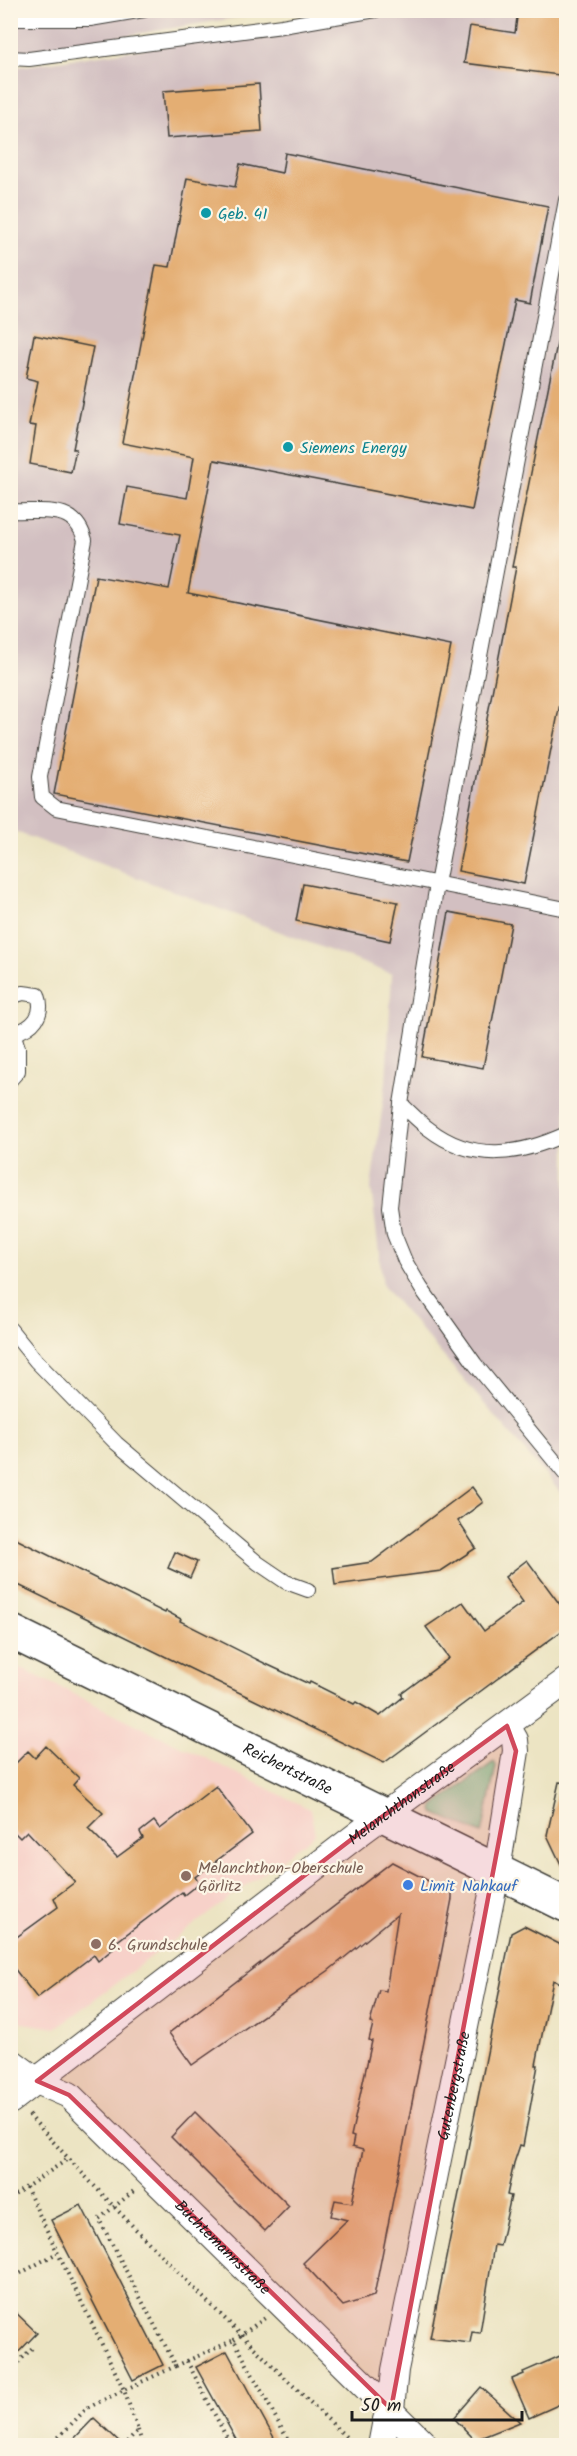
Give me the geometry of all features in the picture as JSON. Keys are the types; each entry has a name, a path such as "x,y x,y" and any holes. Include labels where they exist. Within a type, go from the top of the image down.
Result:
{"main road":[{"name":"Reichertstraße","path":"10,1631 567,1905"}],"street":[{"name":"Melanchthonstraße","path":"12,2100 385,1814 567,1681"},
{"name":"Gutenbergstraße","path":"381,2445 386,2420 391,2409 397,2358 497,1870 516,1751 515,1740 507,1726"},
{"name":"Büchtemannstraße","path":"10,2061 38,2081 69,2095 426,2445"}],"lane":[{"path":"10,19 90,19 144,10"},
{"path":"10,58 29,59 225,34 376,10"},
{"path":"567,200 437,884 401,1104 390,1207 394,1233 405,1261 421,1288 474,1364 567,1474"},
{"path":"10,511 63,513 77,521 85,540 40,777 42,797 56,808 567,909"},
{"path":"10,997 23,993 38,994 42,1005 39,1017 26,1030 12,1028 18,1048 18,1071 10,1080"},
{"path":"401,1104 430,1130 457,1144 487,1153 518,1152 567,1134"},
{"path":"10,1329 36,1361 116,1443 258,1563 286,1582 308,1590"}],"path":[{"path":"12,2100 348,2443 362,2445"},
{"path":"10,2199 68,2158"},
{"path":"152,2176 99,2219 176,2366"},
{"path":"26,2187 124,2390 143,2445"},
{"path":"10,2279 57,2253"},
{"path":"50,2445 87,2408 243,2337 281,2304"},
{"path":"234,2340 291,2445"},
{"path":"10,2371 34,2346"},
{"path":"186,2361 231,2445"},
{"path":"123,2445 138,2430"}],"highlighted area":[{"path":"507,1726 516,1751 391,2409 69,2095 37,2081 361,1832"}],"shaded area":[{"path":"11,11 277,11 25,52 11,59"},
{"name":"Siemens Energy","path":"408,11 566,11 566,1499 383,1286 371,1187 386,1082 392,974 16,832 11,827 10,68"},
{"path":"10,1663 310,1809 315,1834 56,2028 22,2023 11,2011"}],"green space":[{"path":"494,1762 496,1766 482,1834 434,1813 435,1805"}],"building":[{"path":"518,10 567,10 567,76 464,63 470,26 515,33"},
{"path":"259,84 262,131 167,138 163,91"},
{"path":"285,153 548,206 530,303 515,300 472,510 214,460 188,593 451,646 407,862 54,794 96,576 169,589 180,535 120,524 127,487 187,498 194,457 122,443 156,265 170,267 187,178 235,187 240,164 282,173"},
{"path":"34,335 93,347 73,449 76,449 71,472 30,464 36,426 29,425 38,381 26,378"},
{"path":"558,339 567,340 567,669 524,884 458,871 516,567 512,567"},
{"path":"303,884 398,902 390,941 296,921"},
{"path":"449,912 511,924 483,1068 422,1057"},
{"path":"472,1487 483,1502 458,1521 476,1548 441,1571 335,1585 333,1568 372,1562"},
{"path":"10,1536 165,1613 166,1611 181,1619 180,1621 266,1664 309,1684 310,1682 354,1704 356,1702 380,1716 403,1697 401,1694 449,1658 426,1627 463,1602 484,1631 523,1602 505,1577 527,1560 567,1614 567,1627 384,1763 10,1581"},
{"path":"175,1552 197,1562 190,1578 168,1568"},
{"path":"46,1746 79,1778 73,1785 103,1813 88,1828 117,1857 143,1838 140,1832 154,1821 160,1829 216,1786 252,1834 195,1877 199,1883 184,1895 182,1892 111,1946 113,1949 98,1961 94,1955 37,1998 10,1963 10,1942 58,1907 54,1898 75,1882 27,1831 20,1838 10,1828 10,1769 28,1751 35,1758"},
{"path":"559,1782 567,1783 567,1877 547,1835"},
{"path":"392,1862 452,1893 452,1899 374,2296 343,2306 303,2263 347,2220 331,2216 335,2200 352,2203 363,2150 352,2147 354,2137 351,2136 372,2041 369,2040 373,2024 370,2023 379,1990 386,1991 398,1914 328,1971 192,2065 169,2033"},
{"path":"524,1926 567,1948 567,1987 553,1980 523,2146 520,2145 514,2163 507,2195 511,2196 500,2246 494,2245 480,2333 472,2332 470,2343 430,2338 511,1933"},
{"path":"195,2112 289,2206 265,2231 171,2137"},
{"path":"81,2205 163,2365 133,2380 51,2220"},
{"path":"10,2307 37,2333 10,2361"},
{"path":"227,2351 278,2445 239,2445 196,2367"},
{"path":"567,2353 567,2401 529,2418 512,2379"},
{"path":"481,2387 520,2422 475,2440 454,2418"},
{"path":"94,2418 123,2445 68,2445"}],"place":[{"name":"Geb. 41","path":"206,213"},
{"name":"Siemens Energy","path":"288,447"},
{"name":"Melanchthon-Oberschule Görlitz","path":"186,1876"},
{"name":"Limit Nahkauf","path":"408,1885"},
{"name":"6. Grundschule","path":"96,1944"}]}
